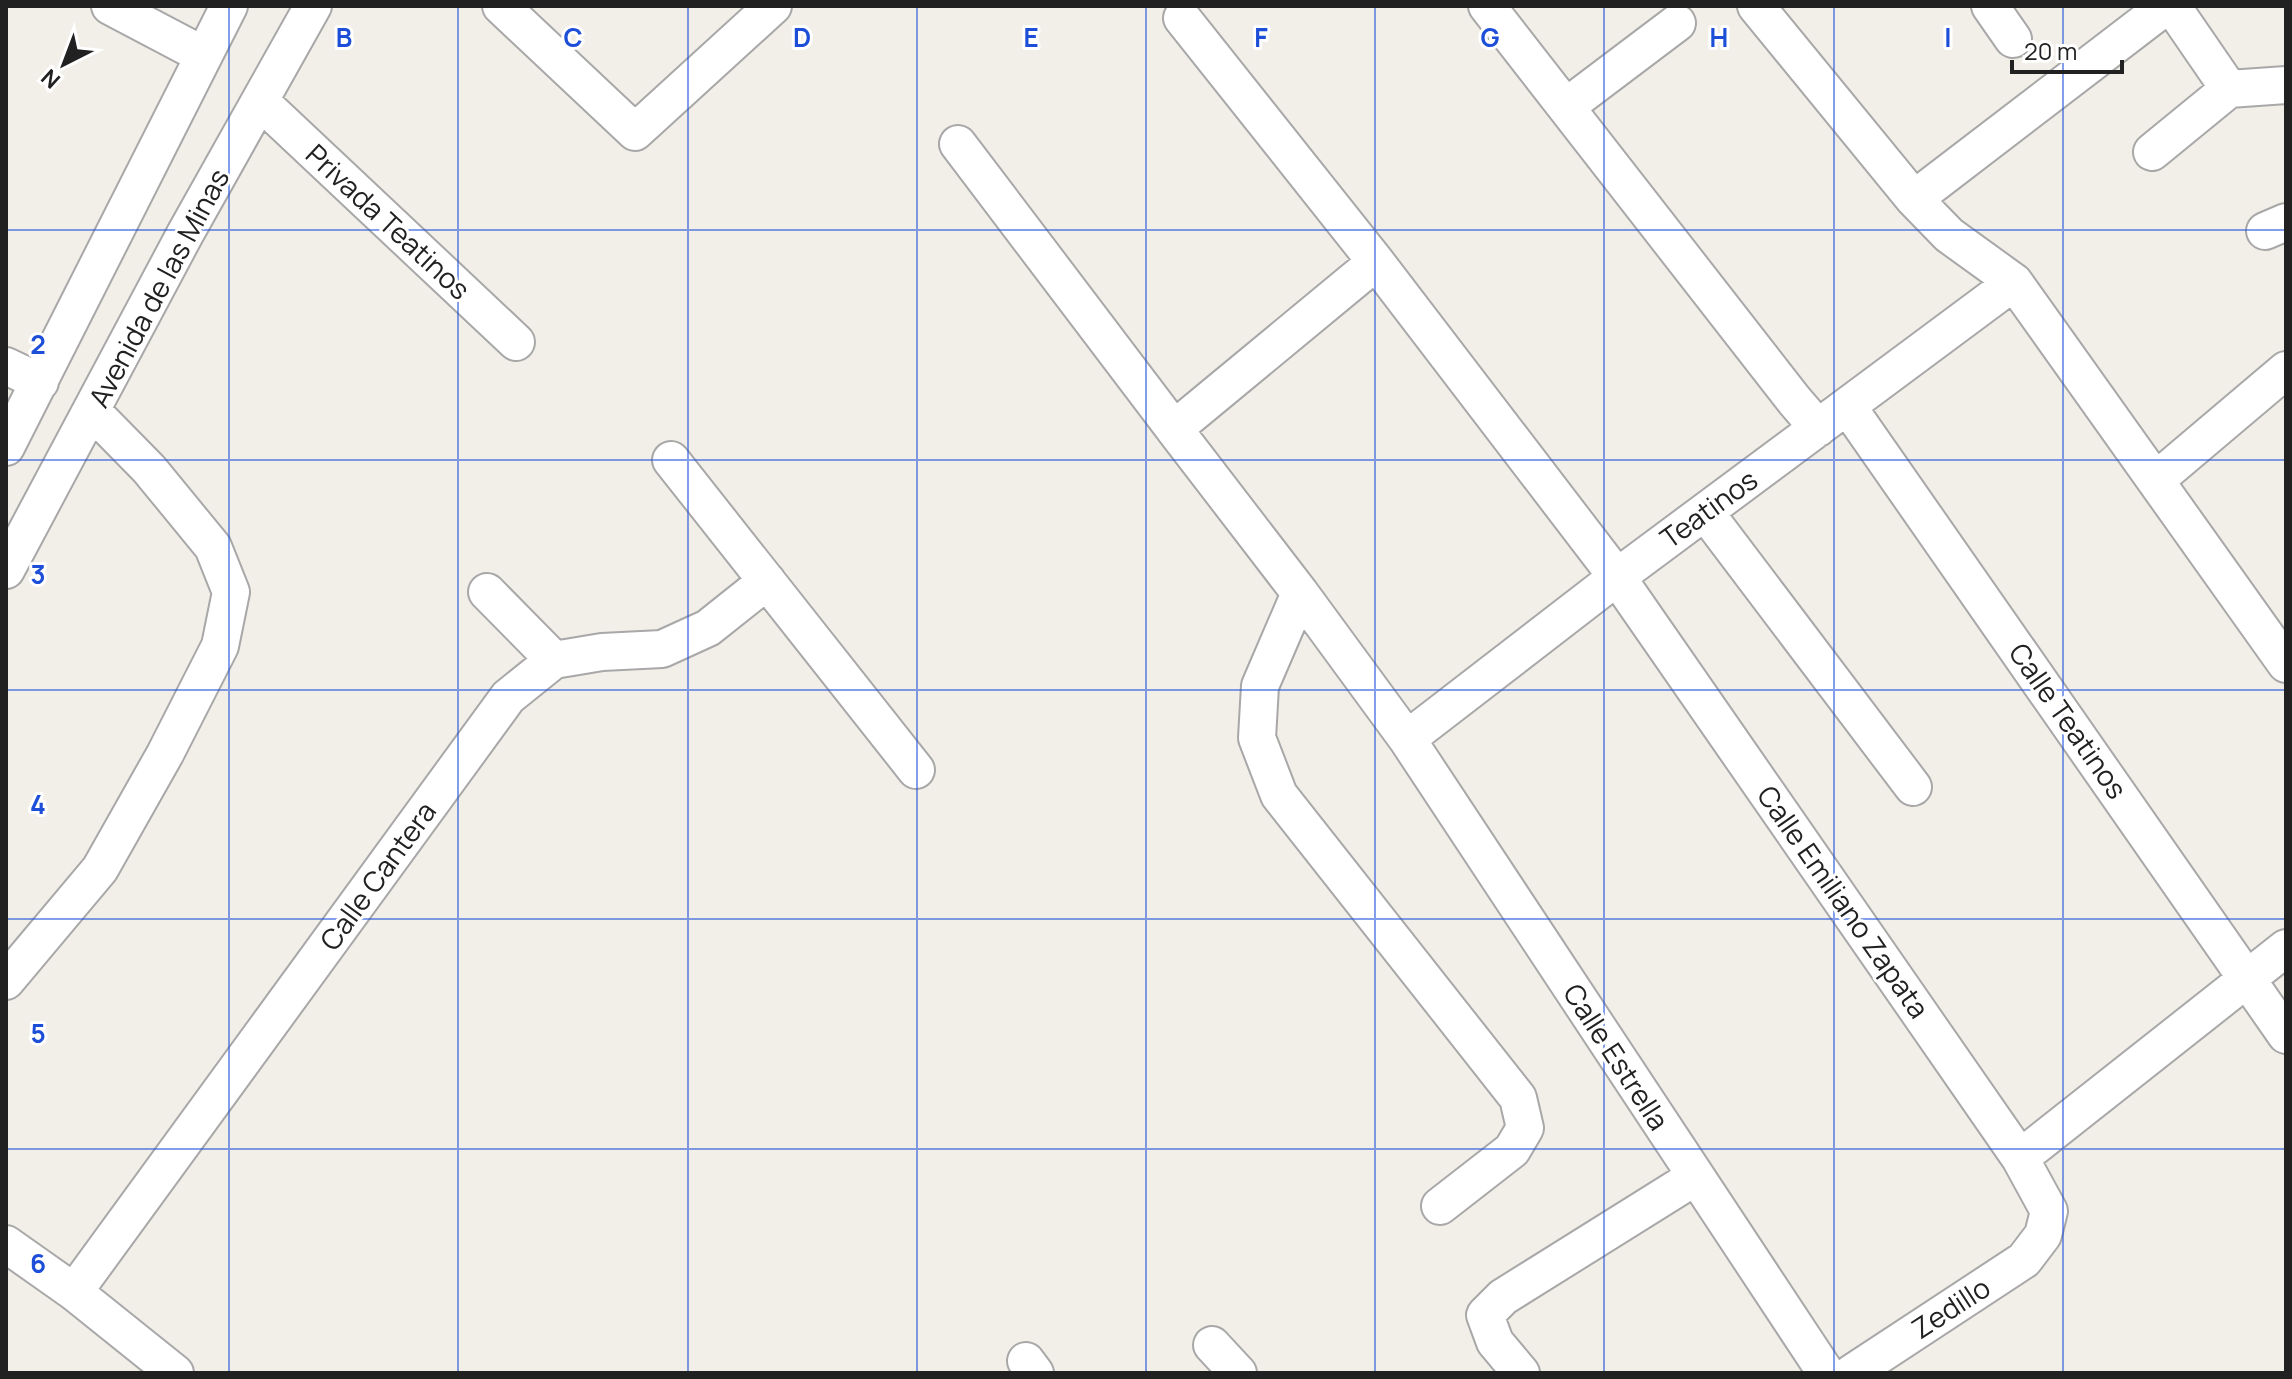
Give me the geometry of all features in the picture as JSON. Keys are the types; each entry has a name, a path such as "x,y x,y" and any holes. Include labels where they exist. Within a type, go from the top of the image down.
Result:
{"street":[{"path":"110,6 203,55"},
{"path":"6,447 229,6"},
{"name":"Avenida de las Minas","path":"6,570 185,234 313,6"},
{"path":"501,6 635,132 773,6"},
{"path":"1487,6 1818,428"},
{"path":"1990,6 2013,39"},
{"path":"1914,199 2169,6 2229,89"},
{"path":"1760,7 1914,199 1949,235 2014,282 2286,664"},
{"name":"Calle Emiliano Zapata","path":"1182,18 1376,262 1617,577 2020,1158 2049,1211 2043,1235"},
{"path":"1567,106 1677,23"},
{"path":"2152,152 2229,89 2286,85"},
{"name":"Privada Teatinos","path":"261,102 516,342"},
{"name":"Calle Estrella","path":"958,144 1300,593 1407,739 1826,1373"},
{"path":"1174,429 1376,262"},
{"name":"Teatinos","path":"1407,739 1617,577 2014,282"},
{"path":"6,366 40,382"},
{"path":"2156,480 2282,384"},
{"name":"Calle Teatinos","path":"1848,407 2286,1035"},
{"path":"6,981 100,869 165,754 220,646 231,592 213,547 149,469 92,411"},
{"path":"671,460 916,770"},
{"path":"1705,512 1913,787"},
{"name":"Calle Cantera","path":"74,1292 508,697 554,660 602,652 662,649 708,628 767,581"},
{"path":"487,592 554,660"},
{"path":"1300,593 1260,686 1257,738 1279,795 1518,1098 1525,1128 1512,1150 1440,1206"},
{"path":"2020,1158 2286,948"},
{"path":"1521,1373 1495,1342 1485,1315 1503,1297 1695,1177"},
{"name":"Zedillo","path":"1852,1373 2024,1260 2043,1235"},
{"path":"6,1244 74,1292 175,1373"},
{"path":"1212,1345 1238,1373"}]}
